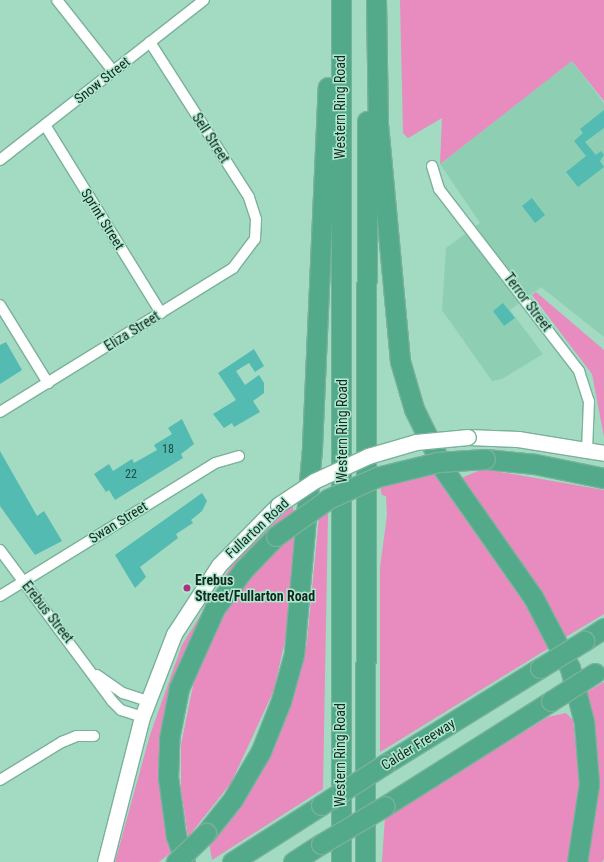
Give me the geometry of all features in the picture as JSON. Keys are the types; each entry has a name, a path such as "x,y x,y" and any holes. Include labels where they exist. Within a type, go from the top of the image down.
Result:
{"highway":[{"path":"176,862 206,833 233,799 261,751 281,701 294,654 310,462 323,237 330,0"},
{"name":"Western Ring Road","path":"341,0 341,862"},
{"name":"Western Ring Road","path":"365,862 367,0"},
{"path":"376,0 378,124 400,361 414,409 444,470 533,597 570,668 584,722 589,784 577,862"},
{"path":"185,862 176,836 168,789 169,739 179,688 215,608 244,569 276,536 328,499 377,477 438,462 485,459 535,464 604,478"},
{"name":"Calder Freeway","path":"232,862 385,764 604,628"},
{"path":"292,862 385,806 600,670"}],"main road":[{"name":"Fullarton Road","path":"105,862 142,717 174,634 193,600 233,548 278,505 314,481 362,458 416,442 468,437 506,438 604,453"}],"street":[{"path":"57,0 113,71"},
{"name":"Snow Street","path":"0,160 204,0"},
{"name":"Sell Street","path":"150,42 249,197 256,219 254,239"},
{"name":"Sprint Street","path":"45,125 161,313"},
{"name":"Terror Street","path":"432,166 439,189 576,365 589,401 587,450"},
{"name":"Eliza Street","path":"0,412 233,268 254,239"},
{"path":"0,305 48,383"},
{"name":"Swan Street","path":"0,596 214,463 239,456"},
{"name":"Erebus Street","path":"0,550 95,674 118,707 142,717"},
{"name":"Erebus Street","path":"95,674 123,693 147,701"},
{"path":"0,780 62,742 76,736 94,736"}],"shaded area":[{"path":"400,0 604,0 604,101 572,61 440,164 442,118 408,138 403,133"},
{"path":"572,61 604,103 604,337 541,287 510,310 543,354 502,379 492,381 442,310 446,248 480,223 440,164"},
{"path":"536,292 604,350 604,437 592,374 532,295"},
{"path":"483,469 604,490 604,614 564,638 459,479"},
{"path":"433,473 524,603 549,648 380,752 380,568 387,515 386,496 382,495 380,487"},
{"path":"292,505 294,512 177,674 174,850 159,862 115,862 150,735 182,645 231,566"},
{"path":"328,512 323,789 212,860 209,842 252,786 282,729 292,702 307,642 319,517"},
{"path":"294,535 291,613 274,690 231,783 188,837 181,790 181,745 196,671 231,602 262,563"},
{"path":"604,682 604,859 602,862 587,862 596,790 582,695"},
{"path":"566,713 573,720 580,786 569,862 382,862 385,817 548,717"}],"building":[{"path":"604,110 604,128 585,142 596,155 601,151 604,155 600,161 604,167 578,187 566,172 586,156 574,141 583,133 580,129"},
{"path":"532,198 545,215 535,223 522,206"},
{"path":"503,303 515,318 504,326 493,311"},
{"path":"6,342 22,370 0,384 0,345"},
{"path":"254,349 264,366 255,372 249,363 236,371 245,385 259,375 264,383 264,393 253,401 260,412 234,427 232,423 224,428 213,414 236,400 218,373"},
{"path":"182,419 194,444 181,454 183,458 115,500 109,490 106,492 94,474 109,464 113,471 132,459 134,463 157,450 154,445 172,434 168,428"},
{"path":"0,451 37,516 44,511 62,541 35,555 0,506"},
{"path":"202,493 207,501 202,511 191,520 193,523 176,534 178,538 140,567 146,577 135,588 115,555"}],"place":[{"name":"Erebus Street/Fullarton Road","path":"187,588"}]}
